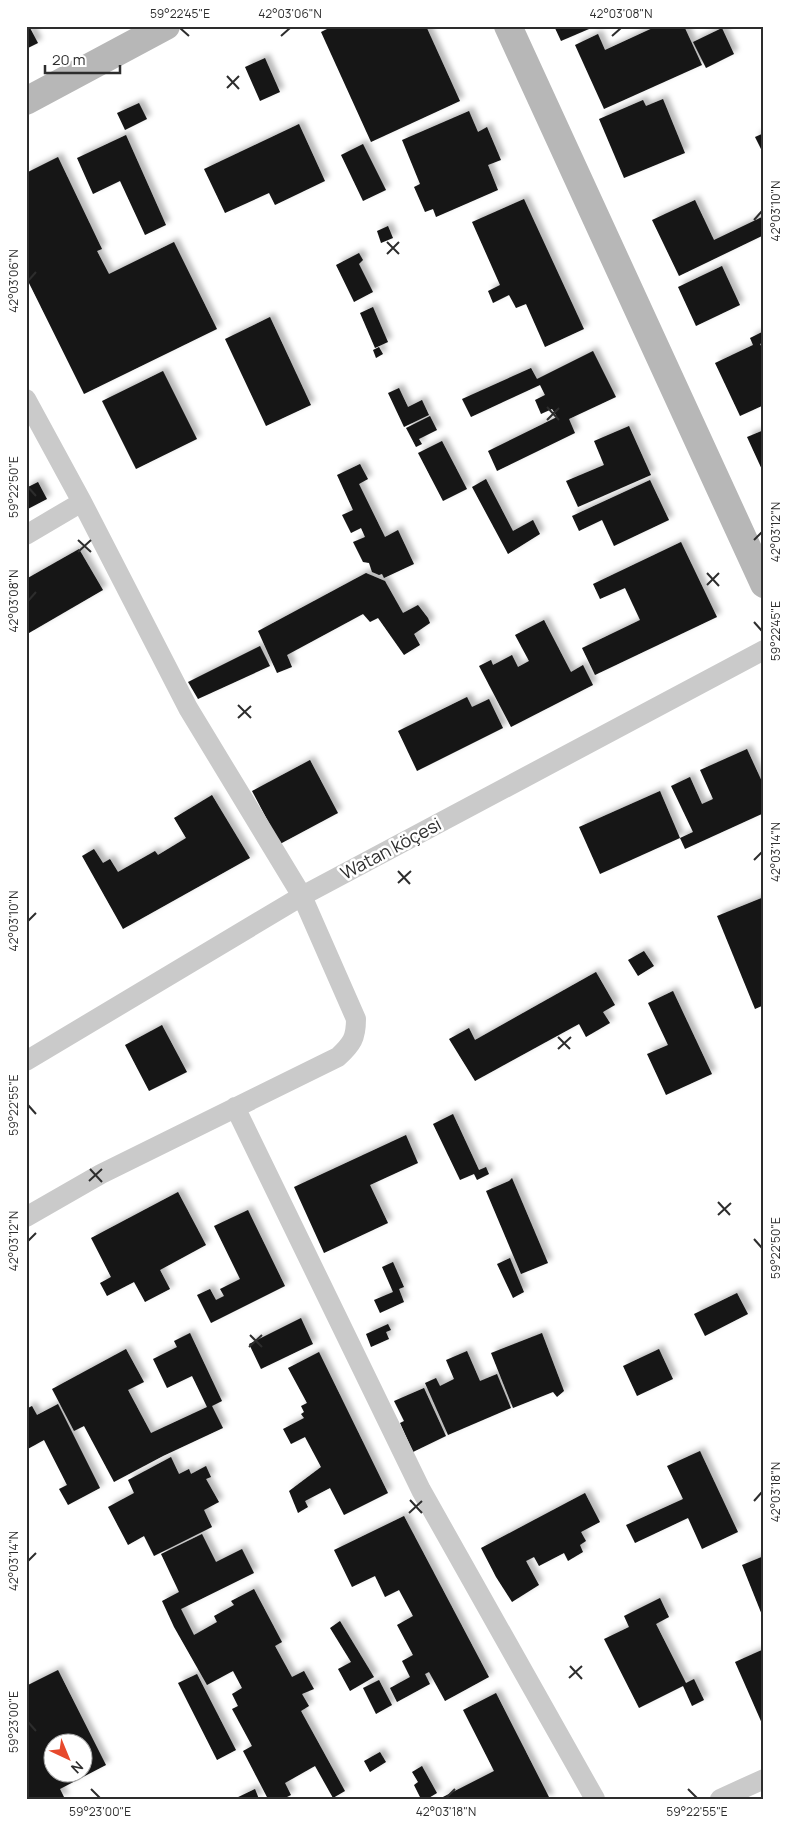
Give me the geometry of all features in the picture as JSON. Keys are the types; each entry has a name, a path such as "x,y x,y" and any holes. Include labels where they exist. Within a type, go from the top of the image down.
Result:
{"main road":[{"path":"26,101 166,26"},
{"path":"508,26 764,584"}],"street":[{"path":"26,398 188,708 302,896 356,1019 356,1035 348,1048 338,1057 101,1174 26,1217"},
{"path":"26,535 82,502"},
{"name":"Watan köçesi","path":"26,1061 302,896 764,650"},
{"path":"235,1107 421,1490 595,1799"},
{"path":"720,1799 746,1794 764,1779"}],"building":[{"path":"26,26 29,26 38,43 26,49"},
{"path":"333,26 426,26 460,101 371,142 321,32"},
{"path":"554,26 596,26 561,41"},
{"path":"657,26 684,26 702,65 604,109 575,45 598,34 605,50"},
{"path":"722,28 734,54 706,68 693,42"},
{"path":"265,58 280,92 260,101 245,67"},
{"path":"663,99 685,153 624,178 599,119 643,100 646,106"},
{"path":"139,103 147,119 125,130 117,113"},
{"path":"469,111 478,132 487,127 501,160 488,165 498,190 436,217 433,209 425,212 414,187 420,184 402,140"},
{"path":"299,124 325,181 275,205 269,193 225,213 204,169"},
{"path":"764,133 764,155 755,137"},
{"path":"126,135 166,225 145,235 120,181 93,194 77,158"},
{"path":"363,144 386,190 363,201 341,155"},
{"path":"58,157 102,249 97,251 109,274 174,242 217,329 84,394 26,277 26,173"},
{"path":"524,199 584,329 545,347 526,304 516,308 509,295 493,303 488,291 500,285 472,222"},
{"path":"695,200 714,240 764,216 764,235 679,276 652,220"},
{"path":"388,226 393,238 381,243 377,231"},
{"path":"359,253 363,260 359,264 373,292 354,302 336,265"},
{"path":"722,266 740,305 696,326 678,287"},
{"path":"373,307 388,342 375,348 360,313"},
{"path":"270,317 311,405 266,426 225,339"},
{"path":"762,332 764,342 760,344 764,351 764,405 740,416 715,363 753,345 750,338"},
{"path":"379,347 383,354 376,358 373,350"},
{"path":"593,351 616,397 569,419 575,433 497,471 488,451 557,417 552,409 541,414 535,400 545,395 540,385 471,417 462,399 531,368 537,379"},
{"path":"163,371 197,439 136,469 102,401"},
{"path":"399,388 408,407 422,400 429,415 404,427 388,393"},
{"path":"430,416 437,430 419,439 422,444 416,447 406,428"},
{"path":"629,426 651,475 578,507 566,481 604,465 594,441"},
{"path":"764,430 764,474 747,437"},
{"path":"442,441 467,489 443,501 418,453"},
{"path":"360,464 368,479 359,484 385,537 398,530 414,564 384,578 382,574 379,575 372,572 369,563 363,562 353,542 365,537 361,528 351,533 342,515 353,510 337,475"},
{"path":"486,479 513,531 533,520 540,534 508,554 472,487"},
{"path":"650,480 669,520 614,546 602,520 579,531 572,516"},
{"path":"38,482 47,499 26,510 26,488"},
{"path":"681,542 717,617 595,675 582,648 640,620 625,588 600,599 593,584"},
{"path":"79,549 103,590 29,633 26,628 26,579"},
{"path":"366,573 385,581 403,613 418,605 428,618 430,623 414,634 420,645 404,655 378,618 370,622 363,614 287,655 292,667 277,673 258,631"},
{"path":"544,620 571,672 583,665 593,685 511,727 479,666 491,660 493,665 512,655 518,667 529,661 515,635"},
{"path":"260,646 270,666 198,699 188,682"},
{"path":"467,697 472,707 489,699 503,728 417,771 398,731"},
{"path":"747,749 764,786 764,813 685,849 680,838 693,832 671,786 690,777 702,804 713,799 700,770"},
{"path":"310,760 338,813 280,844 252,791"},
{"path":"660,791 680,838 600,874 579,827"},
{"path":"212,795 250,858 123,929 82,856 94,849 103,863 110,859 118,872 155,851 158,855 186,838 174,818"},
{"path":"764,897 764,1005 755,1009 717,916"},
{"path":"644,951 654,966 638,976 628,960"},
{"path":"596,972 615,1005 603,1012 610,1023 586,1037 579,1024 475,1081 449,1039 469,1028 475,1040"},
{"path":"673,991 712,1074 666,1095 647,1054 668,1045 648,1003"},
{"path":"162,1025 187,1072 149,1091 125,1045"},
{"path":"453,1114 479,1170 486,1167 489,1174 477,1180 474,1174 460,1180 433,1124"},
{"path":"406,1135 418,1163 370,1185 388,1223 324,1253 294,1187"},
{"path":"512,1178 548,1263 521,1274 486,1191"},
{"path":"178,1192 206,1245 160,1270 170,1289 145,1302 134,1282 107,1296 100,1283 111,1277 91,1238"},
{"path":"248,1210 285,1286 211,1323 197,1295 210,1289 216,1300 224,1296 220,1289 240,1279 214,1226"},
{"path":"510,1258 524,1292 513,1298 497,1264"},
{"path":"393,1262 404,1287 399,1289 404,1302 380,1313 374,1300 393,1292 382,1267"},
{"path":"737,1293 748,1314 705,1336 694,1314"},
{"path":"301,1318 313,1344 261,1369 249,1344"},
{"path":"388,1324 391,1330 386,1332 389,1339 371,1347 366,1334"},
{"path":"190,1333 222,1401 212,1406 223,1428 163,1456 114,1482 84,1426 74,1431 52,1389 126,1349 144,1382 128,1390 151,1433 207,1407 192,1376 167,1388 153,1359 177,1347 174,1341"},
{"path":"542,1333 564,1391 557,1397 553,1392 513,1408 491,1353"},
{"path":"659,1349 673,1379 637,1396 623,1366"},
{"path":"467,1351 480,1381 497,1374 511,1408 448,1435 425,1383 436,1378 440,1386 454,1379 446,1360"},
{"path":"319,1352 388,1493 344,1515 330,1488 305,1501 308,1507 298,1513 289,1491 321,1467 305,1437 291,1444 283,1429 304,1418 301,1414 304,1412 301,1406 307,1403 288,1368"},
{"path":"424,1388 446,1436 413,1452 400,1423 404,1421 394,1401"},
{"path":"58,1404 100,1488 68,1505 59,1489 67,1485 44,1440 26,1450 26,1409 32,1406 37,1415"},
{"path":"700,1451 738,1532 702,1549 688,1518 635,1543 626,1525 683,1499 667,1466"},
{"path":"171,1457 179,1474 189,1469 191,1474 206,1466 211,1477 206,1479 219,1502 204,1510 212,1527 154,1556 144,1536 128,1545 108,1507 134,1493 128,1480"},
{"path":"585,1493 600,1522 581,1532 586,1541 580,1545 583,1552 568,1561 564,1553 539,1566 534,1557 526,1561 539,1585 512,1602 481,1548"},
{"path":"404,1516 489,1677 445,1701 429,1672 425,1674 430,1684 397,1702 390,1688 410,1677 402,1661 413,1655 397,1625 413,1616 399,1590 385,1597 375,1576 352,1587 334,1550"},
{"path":"202,1534 216,1562 242,1549 254,1573 181,1609 194,1635 217,1622 214,1616 234,1605 231,1601 254,1589 282,1642 275,1646 292,1677 304,1671 314,1689 302,1694 309,1706 301,1711 345,1791 333,1798 315,1766 285,1783 291,1795 283,1799 268,1799 243,1751 252,1746 232,1709 238,1706 232,1694 242,1688 233,1671 207,1685 174,1627 162,1601 179,1592 161,1554"},
{"path":"764,1556 764,1620 742,1565"},
{"path":"660,1598 669,1617 656,1624 686,1683 694,1679 704,1700 692,1706 683,1686 639,1708 604,1639 629,1627 624,1616"},
{"path":"340,1621 374,1677 350,1691 338,1669 351,1662 330,1628"},
{"path":"764,1649 764,1728 735,1662"},
{"path":"58,1670 89,1732 42,1732 42,1782 73,1782 60,1789 65,1799 26,1799 26,1686"},
{"path":"197,1674 236,1750 217,1760 178,1683"},
{"path":"379,1680 392,1705 376,1714 363,1688"},
{"path":"496,1693 550,1799 439,1799 494,1771 463,1710"},
{"path":"92,1737 106,1765 92,1772"},
{"path":"380,1752 386,1762 370,1772 364,1761"},
{"path":"422,1766 437,1793 427,1799 421,1799 414,1785 418,1782 412,1772"},
{"path":"255,1789 259,1799 234,1799"}]}
